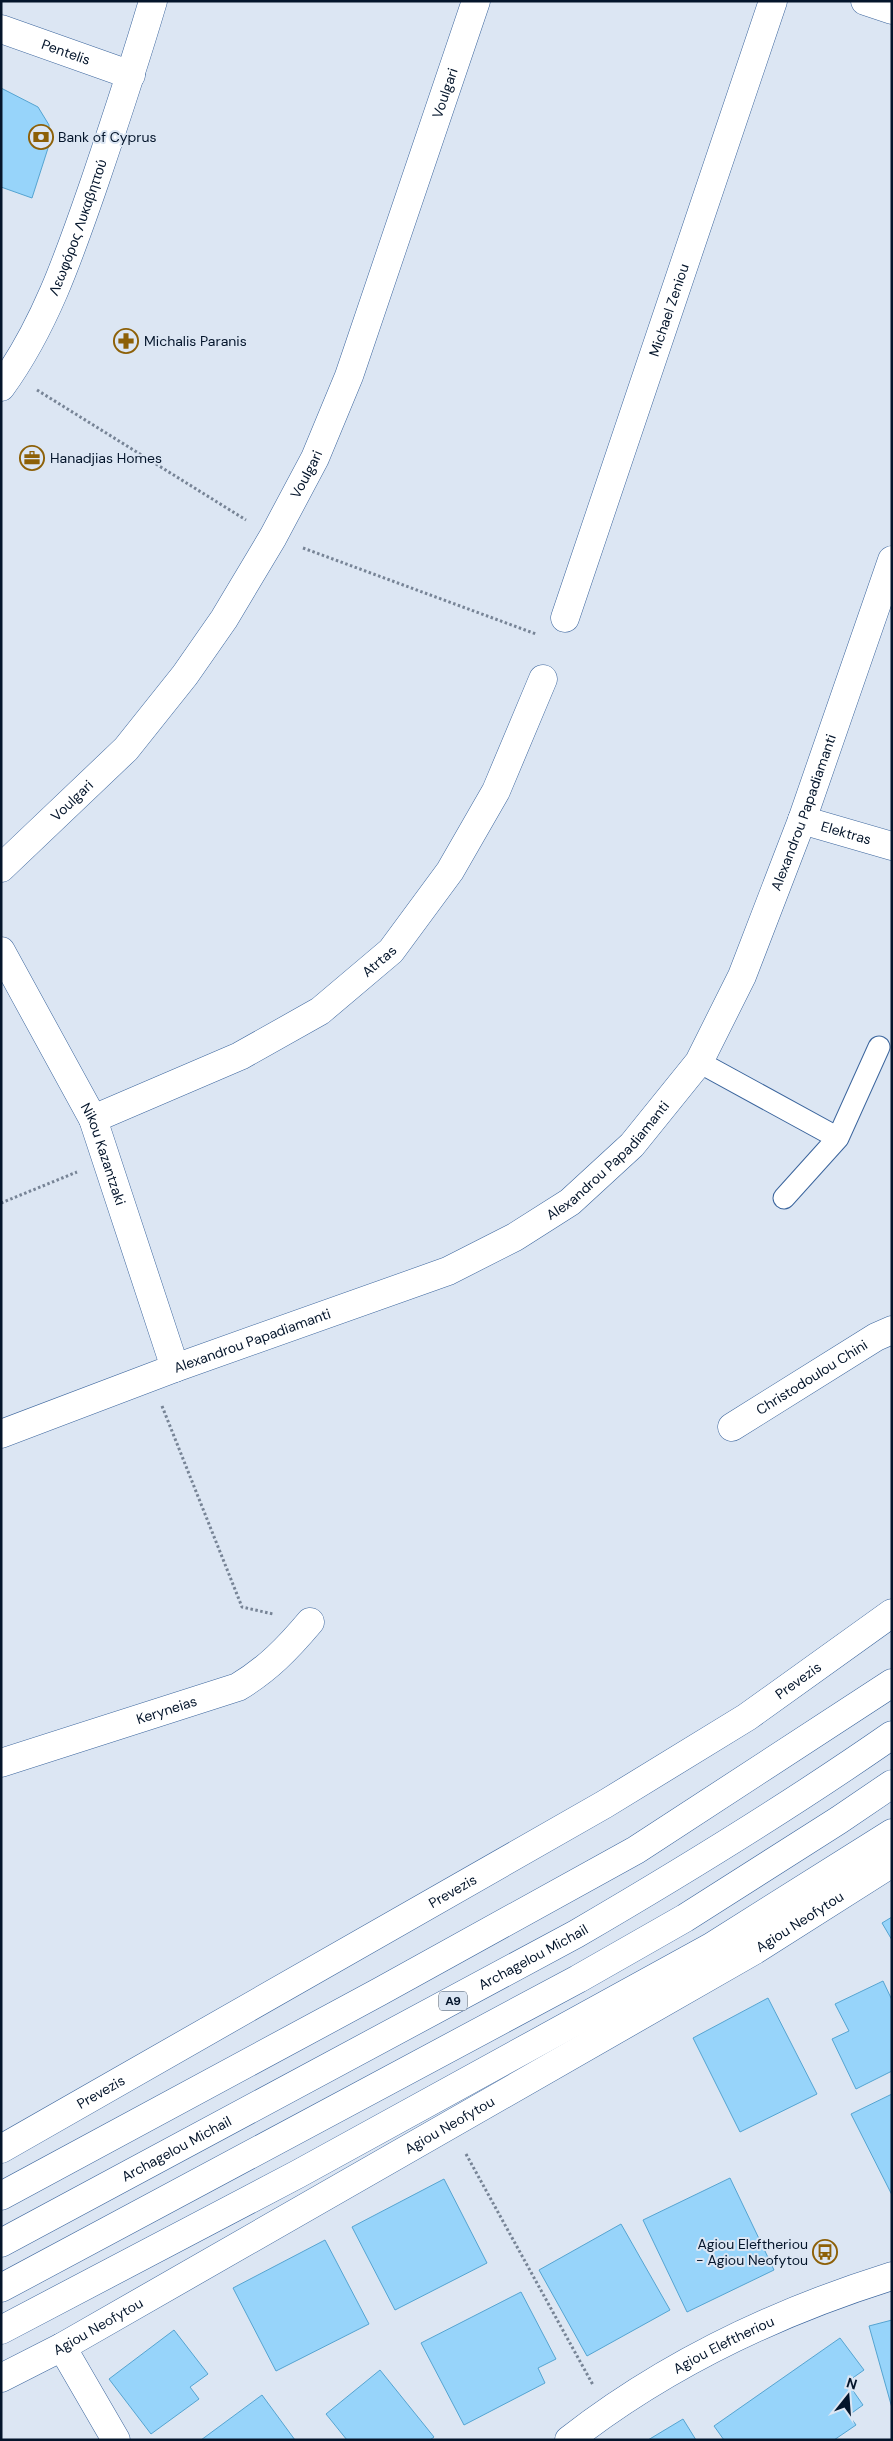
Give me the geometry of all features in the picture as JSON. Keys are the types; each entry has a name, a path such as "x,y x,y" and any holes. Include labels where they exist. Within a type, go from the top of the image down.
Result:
{"main road":[{"name":"Λεωφόρος Λυκαβηττού","path":"4,377 43,316 69,257 132,75 153,1"},
{"name":"Voulgari","path":"1,868 126,749 191,667 224,619 273,537 315,458 349,376 476,1"},
{"name":"Michael Zeniou","path":"566,618 774,1"},
{"path":"865,1 892,10"},
{"name":"Pentelis","path":"1,28 132,75"},
{"name":"Alexandrou Papadiamanti","path":"1,1434 163,1373 448,1271 515,1237 570,1202 632,1145 699,1062 742,976 802,820 892,560"},
{"name":"Atrtas","path":"93,1119 240,1056 320,1011 390,951 450,870 496,791 543,678"},
{"name":"Elektras","path":"802,820 892,846"},
{"name":"Nikou Kazantzaki","path":"1,951 93,1119 106,1160 163,1373"},
{"name":"Christodoulou Chini","path":"732,1427 876,1337 892,1330"},
{"name":"Prevezis","path":"1,2148 493,1866 605,1804 747,1717 892,1613"},
{"name":"Keryneias","path":"1,1763 238,1687 261,1673 278,1659 310,1622"},
{"path":"1,2196 380,1992 636,1850 892,1684"},
{"name":"Archagelou Michail","path":"1,2244 576,1934 664,1883 804,1796 892,1735"},
{"path":"1,2288 578,1979 685,1918 840,1820 892,1784"},
{"path":"1,2330 298,2174 711,1947 892,1832"},
{"name":"Agiou Neofytou","path":"1,2378 62,2347 755,1950 892,1863"},
{"name":"Agiou Eleftheriou","path":"569,2440 655,2381 742,2334 841,2292 892,2276"},
{"path":"62,2347 116,2440"}],"lane":[{"path":"784,1198 838,1138 879,1047"},
{"path":"699,1062 838,1138"}],"path":[{"path":"1,1203 106,1160"},
{"path":"163,1373 242,1607 310,1622"},
{"path":"450,2124 608,2412"}],"building":[{"path":"1,88 38,107 49,125 49,145 32,198 1,187"},
{"path":"892,1917 892,1940 882,1923"},
{"path":"883,1981 892,2000 892,2071 856,2089 832,2039 849,2031 835,2004"},
{"path":"768,1998 817,2094 740,2132 693,2038"},
{"path":"892,2094 892,2195 851,2114"},
{"path":"730,2178 774,2270 687,2312 643,2220"},
{"path":"444,2179 487,2263 395,2310 352,2227"},
{"path":"621,2224 670,2310 587,2356 539,2270"},
{"path":"325,2240 369,2324 276,2371 233,2288"},
{"path":"521,2292 556,2359 538,2368 545,2383 464,2425 421,2343"},
{"path":"892,2320 892,2408 869,2326"},
{"path":"174,2330 208,2374 190,2387 199,2399 151,2434 109,2379"},
{"path":"840,2338 864,2370 847,2382 863,2405 849,2415 856,2425 834,2440 724,2440 714,2426"},
{"path":"380,2370 434,2437 430,2440 347,2440 326,2414"},
{"path":"262,2395 295,2440 201,2440"},
{"path":"683,2419 696,2440 648,2440"}],"place":[{"name":"Bank of Cyprus","path":"41,137"},
{"name":"Michalis Paranis","path":"126,341"},
{"name":"Hanadjias Homes","path":"32,458"},
{"name":"Agiou Eleftheriou - Agiou Neofytou","path":"825,2252"}]}
